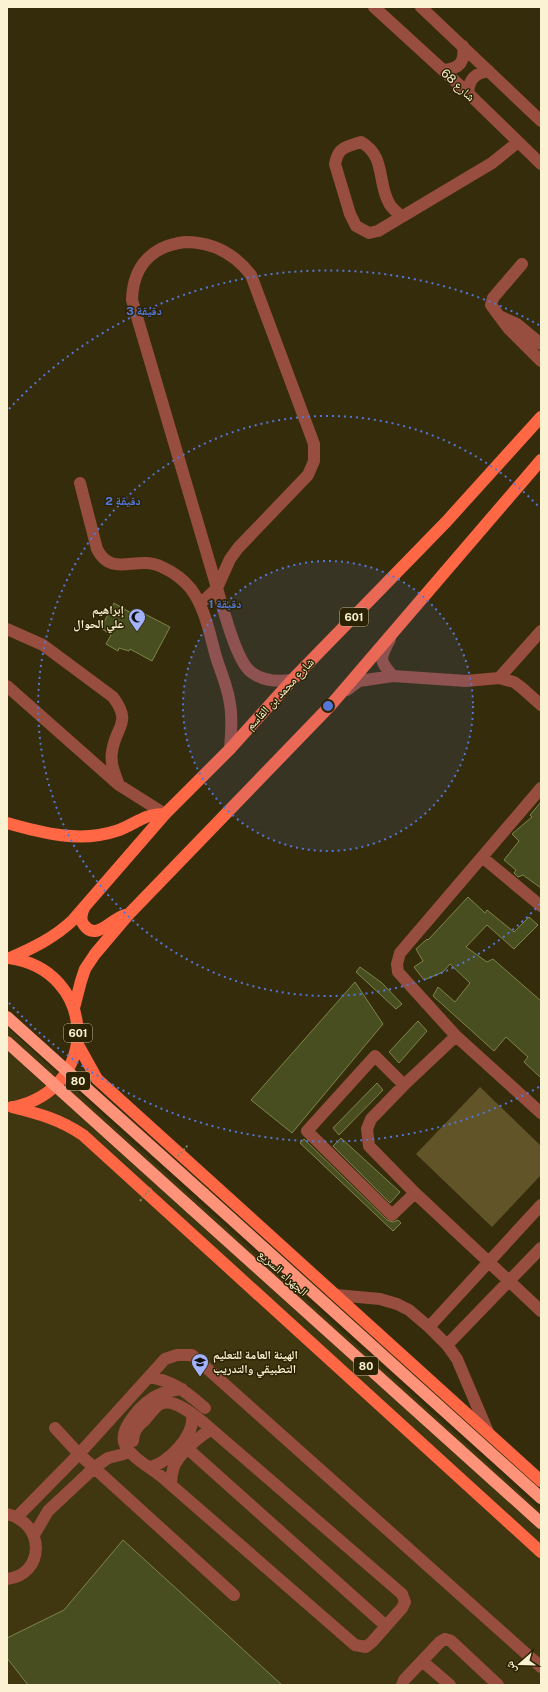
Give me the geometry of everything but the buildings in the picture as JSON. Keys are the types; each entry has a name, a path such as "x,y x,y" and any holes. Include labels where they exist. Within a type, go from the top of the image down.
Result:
{"highway":[{"name":"الجهراء السريع","path":"7,1018 541,1498"},
{"name":"الجهراء السريع","path":"7,1042 541,1523"}],"main road":[{"name":"شارع محمد بن القاسم","path":"9,958 44,943 61,931 84,908 165,814 230,749 292,680 446,522 541,417"},
{"name":"601","path":"74,1008 80,981 85,969 95,954 128,915 339,696 541,460"},
{"path":"7,823 58,835 86,836 115,832 149,815 165,814"},
{"path":"84,908 81,916 83,924 90,930 94,931 103,929 116,919 128,915"},
{"name":"601","path":"9,958 24,961 37,966 60,984 74,1008 78,1026 77,1043 68,1070 60,1081 39,1099 26,1104 10,1107"},
{"name":"الجهراء السريع","path":"77,1043 97,1079 541,1481"},
{"path":"10,1107 49,1117 66,1124 84,1135 541,1552"}],"street":[{"name":"شارع 68","path":"374,7 468,93 541,164"},
{"path":"421,7 540,119"},
{"path":"443,70 452,69 460,64 464,55 463,46"},
{"path":"468,93 469,85 473,77 481,72 489,71"},
{"path":"402,216 389,204 378,159 369,146 361,142 341,149 336,157 335,164 350,214 356,226 369,233 378,231 492,163 518,142"},
{"path":"200,604 217,588 230,559 238,548 308,475 314,461 315,452 311,436 251,275 237,259 218,247 196,242 185,242 172,244 160,249 146,260 137,275 133,287 132,300 217,588 240,658 249,671 267,680 279,682 292,680"},
{"path":"522,264 491,302 492,309 508,328 541,361"},
{"path":"499,316 517,324 541,344"},
{"path":"80,483 97,549 101,557 109,564 114,565 135,562 160,566 176,575 186,584 200,604 229,698 232,726 230,749"},
{"path":"393,676 383,665 381,657 396,628"},
{"path":"499,678 541,631"},
{"path":"9,634 43,645 113,697 122,709 123,721 112,751 112,763 119,785"},
{"path":"339,696 359,681 393,676 466,681 499,678 514,682 541,705"},
{"path":"7,686 119,785 165,814"},
{"path":"541,788 400,953 397,964 398,972 456,1036 541,1113"},
{"path":"482,857 541,906"},
{"path":"456,1036 404,1085 371,1119 367,1129 369,1146 415,1193 487,1262 541,1310"},
{"path":"404,1085 375,1056 308,1131 392,1215 415,1193"},
{"path":"429,1327 487,1262 541,1205"},
{"path":"447,1345 541,1248"},
{"path":"336,1295 380,1299 397,1304 409,1310 429,1327 447,1345 457,1359 488,1432"},
{"path":"7,1578 22,1574 30,1566 35,1556 36,1546 34,1535 28,1524 12,1515 79,1454 165,1359 177,1355 192,1355 541,1667"},
{"path":"149,1377 168,1381 182,1389 205,1408"},
{"path":"133,1441 135,1430 156,1407 163,1403 178,1405 212,1430 402,1594 405,1599 404,1605 369,1645 362,1647 355,1645 171,1485 139,1460 126,1446 123,1440 125,1428 144,1405 165,1392 182,1389"},
{"path":"149,1467 158,1465 167,1460 184,1440 191,1430 192,1415"},
{"path":"55,1428 79,1454 234,1595"},
{"path":"171,1485 174,1467 200,1436 212,1430"},
{"path":"188,1449 386,1626"},
{"path":"34,1535 48,1511 95,1467 108,1458 124,1454"},
{"path":"402,1685 404,1680 442,1640 448,1639 498,1685"},
{"path":"422,1661 450,1685"}],"shaded area":[{"name":"الهيئة العامة للتعليم التطبيقي والتدريب","path":"7,1027 115,1127 541,1511 541,1685 7,1685"},
{"path":"480,1087 541,1146 541,1175 492,1227 416,1154"}],"place":[{"name":"إبراهيم علي الحوال","path":"137,632"},
{"name":"الهيئة العامة للتعليم التطبيقي والتدريب","path":"200,1377"}]}
